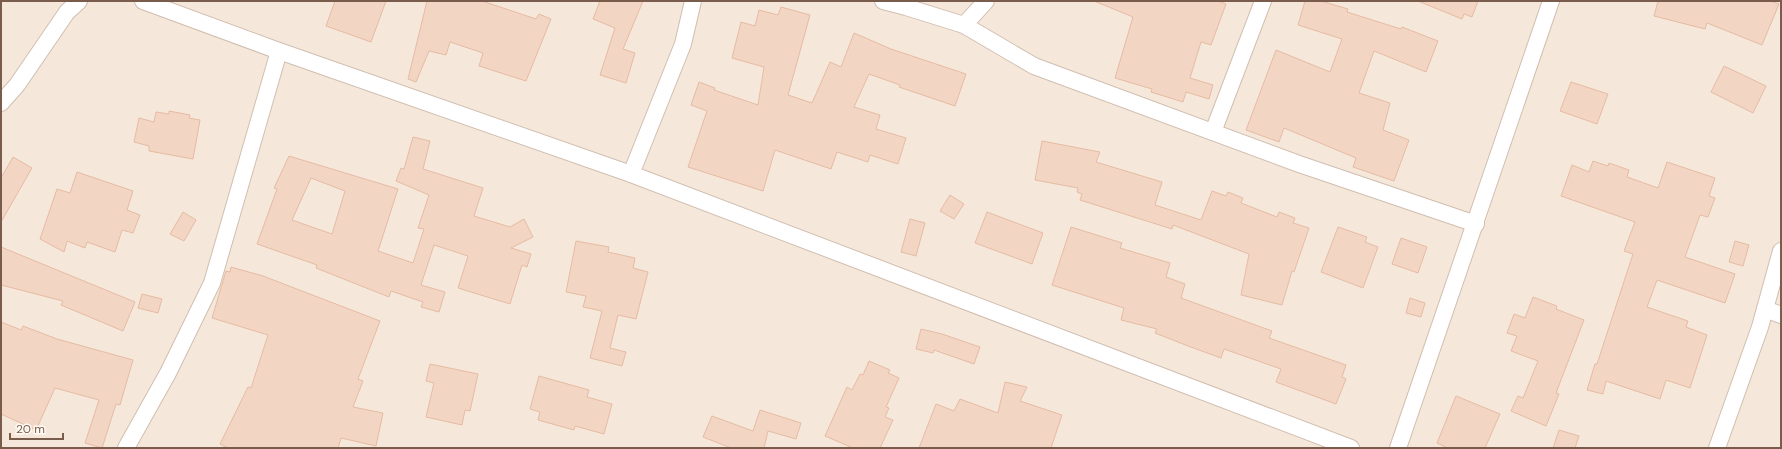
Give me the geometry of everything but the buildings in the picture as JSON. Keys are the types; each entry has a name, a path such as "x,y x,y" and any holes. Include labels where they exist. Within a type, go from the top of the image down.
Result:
{"street":[{"path":"1,103 17,85 67,12 79,1"},
{"path":"143,1 279,51 631,174 1352,448"},
{"path":"631,174 683,44 693,1"},
{"path":"883,1 906,6 964,25 1034,66 1299,164 1476,224"},
{"path":"964,25 986,1"},
{"path":"1213,132 1263,1"},
{"path":"1398,448 1476,224 1551,1"},
{"path":"126,448 168,373 212,283 279,51"},
{"path":"1717,448 1765,309 1781,250"},
{"path":"1765,309 1781,315"}],"shaded area":[{"path":"1,1 1781,1 1781,448 1,448"}]}
